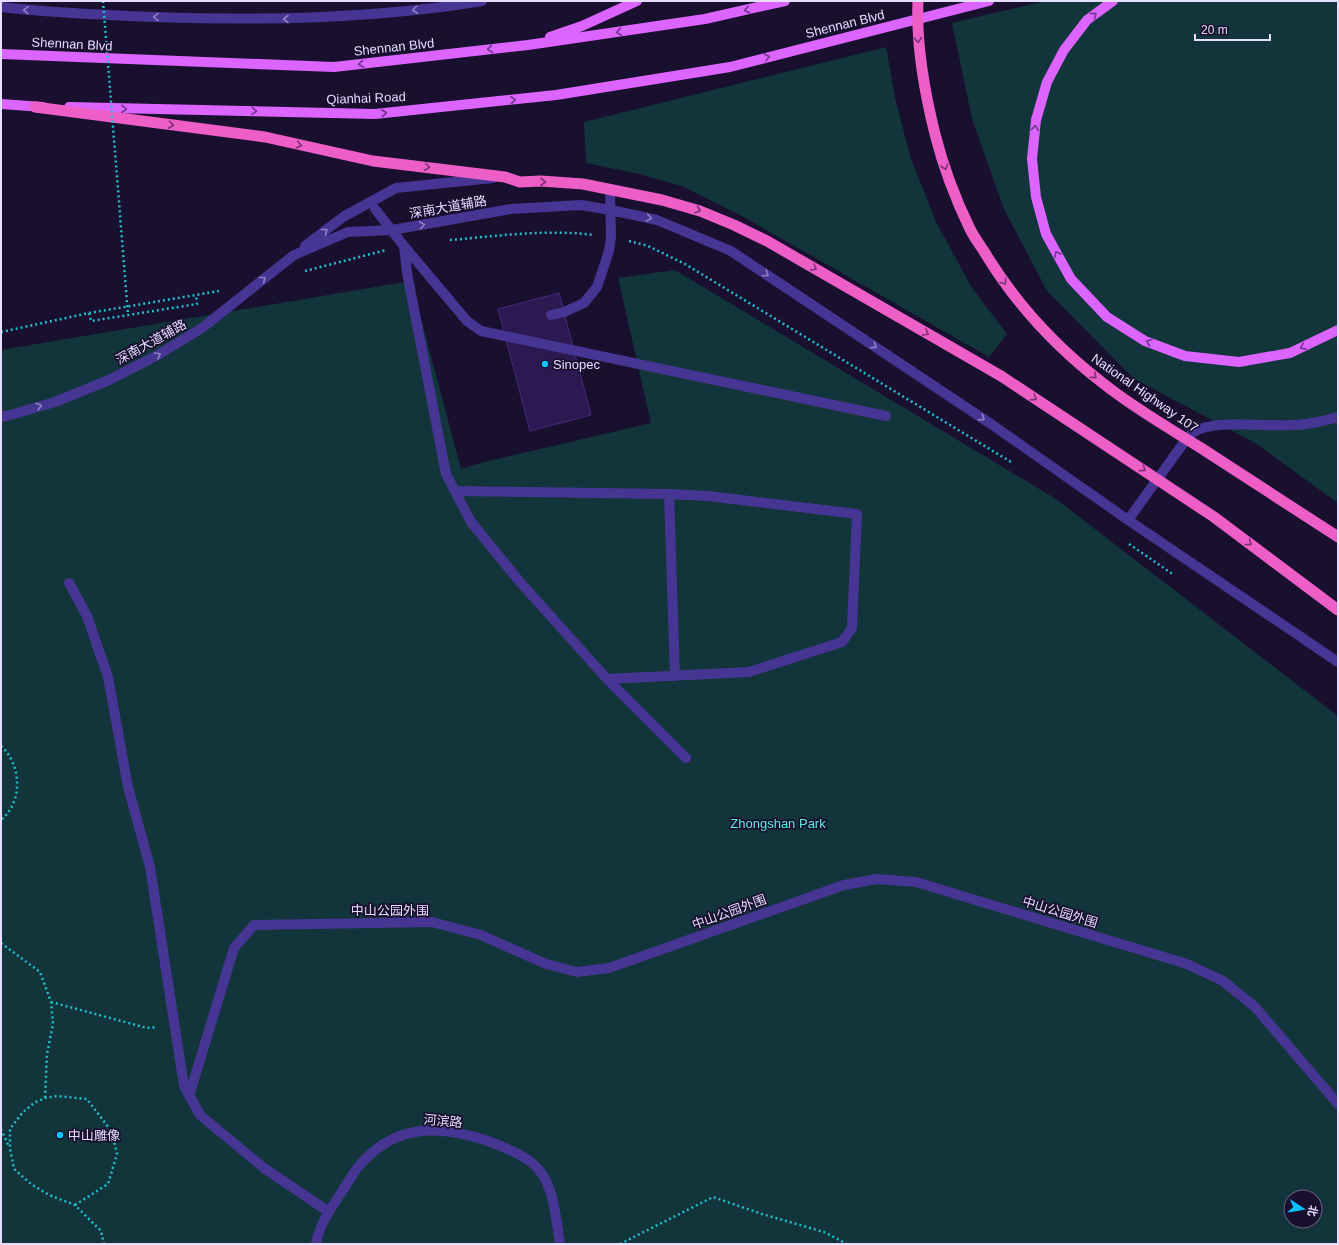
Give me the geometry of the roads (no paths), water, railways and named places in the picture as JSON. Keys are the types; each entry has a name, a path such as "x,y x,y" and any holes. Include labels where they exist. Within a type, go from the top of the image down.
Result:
{"highway":[{"name":"National Highway 107","path":"918,1 917,17 920,60 926,101 939,150 953,190 971,230 993,266 1017,300 1044,330 1076,361 1105,385 1144,412 1338,537"},
{"path":"35,107 265,137 373,161 505,177 520,182 563,182 610,189 662,200 700,211 767,241 1001,376 1214,517 1338,610"}],"main road":[{"path":"528,45 582,26 637,1"},
{"name":"Shennan Blvd","path":"1,54 334,67 528,45 705,19 785,1"},
{"name":"Shennan Blvd","path":"730,67 989,1"},
{"path":"1113,1 1087,20 1064,50 1047,82 1036,120 1032,159 1036,197 1046,234 1071,279 1107,317 1145,341 1185,356 1238,362 1290,353 1338,330"},
{"name":"Qianhai Road","path":"1,104 35,107 375,114 556,95 730,67"}],"street":[{"path":"1,7 149,17 202,19 300,19 395,12 482,1"},
{"name":"深南大道辅路","path":"1,417 55,402 109,380 156,356 202,328 343,217 396,188 505,177"},
{"path":"551,315 564,312 584,302 597,287 612,237 610,189"},
{"name":"深南大道辅路","path":"294,255 348,232 392,230 510,209 581,205 657,220 731,252 991,424 1128,520 1338,662"},
{"path":"375,209 404,246 467,320 481,330 886,416"},
{"path":"404,246 407,273 446,474 471,522 520,582 607,679 686,758"},
{"path":"1128,520 1185,441 1194,432 1206,427 1218,425 1293,425 1320,422 1338,417"},
{"path":"455,491 669,494 708,496 857,514 852,628 842,642 749,672 607,679"},
{"path":"669,494 675,676"},
{"path":"69,583 87,616 108,677 128,787 150,867 184,1086 200,1115 264,1168 329,1212"},
{"name":"中山公园外围","path":"189,1096 234,948 254,925 432,922 481,935 546,964 577,972 609,968 844,885 877,879 916,882 1187,964 1223,981 1255,1007 1338,1104"},
{"name":"河滨路","path":"316,1244 317,1238 329,1212 358,1167 378,1148 404,1134 426,1130 449,1132 479,1138 504,1147 526,1159 540,1171 548,1187 554,1207 560,1244"}],"place":[{"name":"Sinopec","path":"545,364"},
{"name":"中山雕像","path":"60,1135"}],"park label":[{"name":"Zhongshan Park","path":"778,823"}]}
